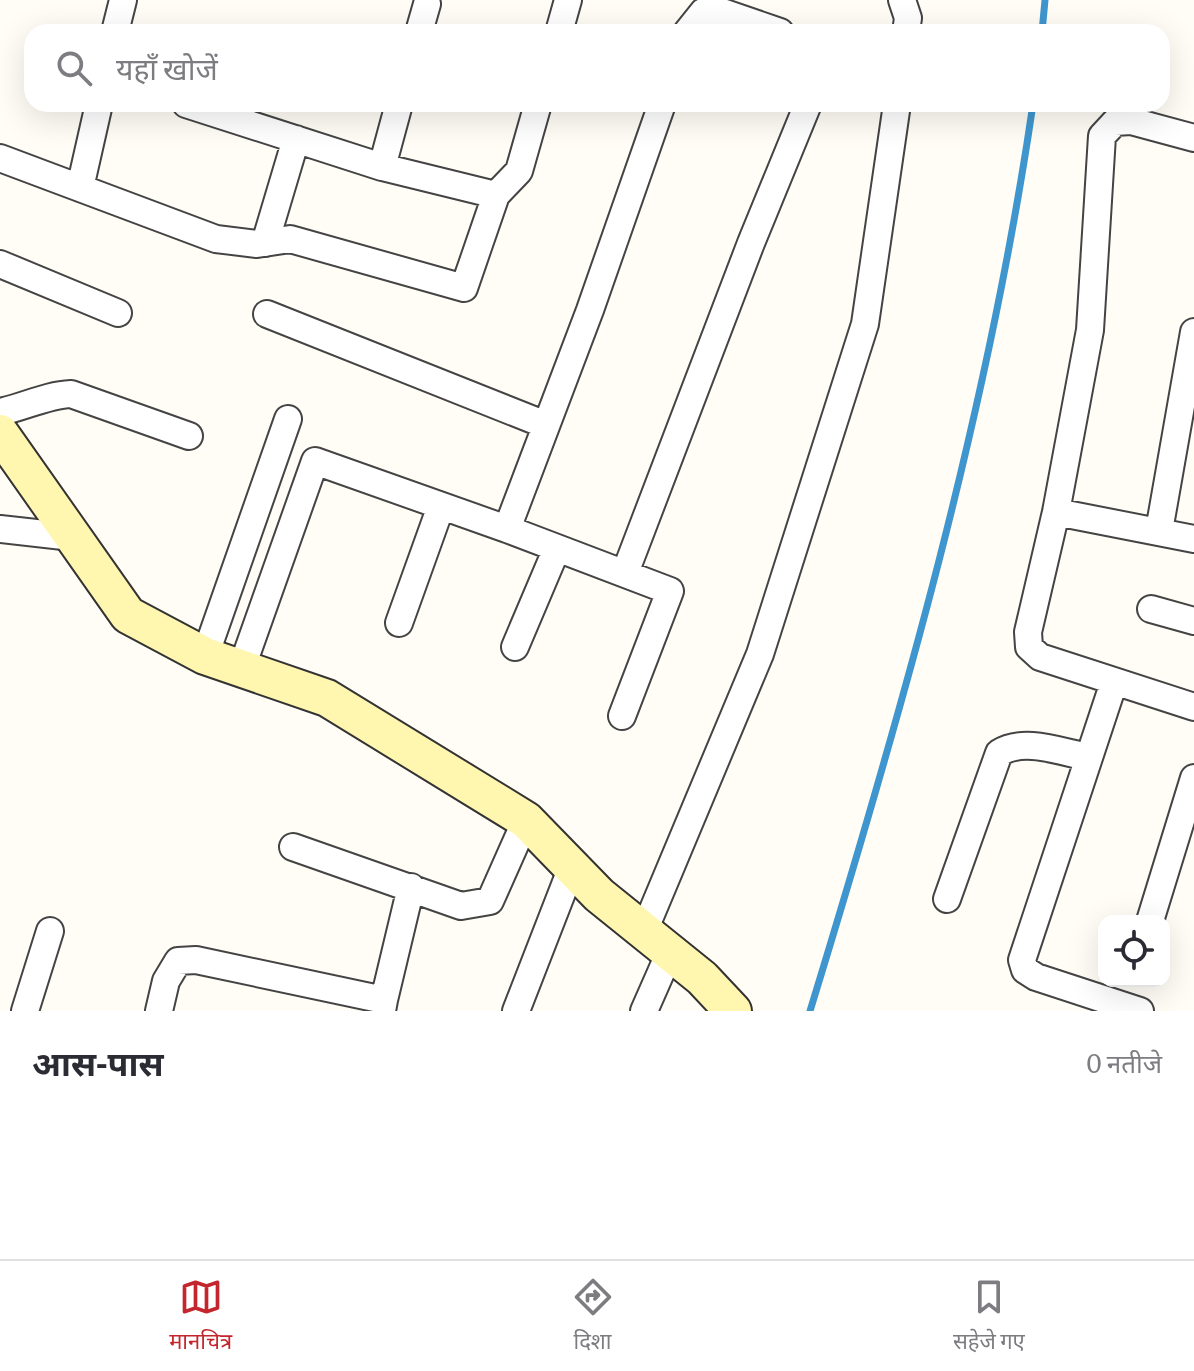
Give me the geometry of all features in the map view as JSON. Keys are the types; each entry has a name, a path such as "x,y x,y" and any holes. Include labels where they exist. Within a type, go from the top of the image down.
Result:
{"street":[{"path":"117,24 123,0"},
{"path":"561,24 568,0"},
{"path":"902,0 907,24"},
{"path":"420,24 422,1"},
{"path":"693,24 703,12 722,12 757,24"},
{"path":"80,188 97,112"},
{"path":"211,112 382,167 496,195"},
{"path":"382,167 397,112"},
{"path":"0,158 216,239 265,243 290,239 464,288 496,195 519,171 536,112"},
{"path":"507,529 659,112"},
{"path":"625,573 751,243 805,112"},
{"path":"644,1011 865,324 896,112"},
{"path":"1194,138 1131,121 1115,122 1102,136 1090,330 1056,512 1028,632 1029,647 1040,657 1194,707"},
{"path":"265,243 296,139"},
{"path":"0,264 118,313"},
{"path":"267,314 546,425"},
{"path":"1159,531 1194,332"},
{"path":"0,412 55,395 71,394 189,436"},
{"path":"205,656 288,419"},
{"path":"0,433 128,615 205,656 327,698 526,820 572,867 733,1011"},
{"path":"242,667 315,461 670,591 622,716"},
{"path":"399,623 441,506"},
{"path":"1056,512 1194,539"},
{"path":"0,529 72,537"},
{"path":"515,647 557,548"},
{"path":"226,596 262,609"},
{"path":"1151,609 1194,621"},
{"path":"1114,682 1022,960 1025,970 1036,977 1132,999"},
{"path":"947,899 999,753 1008,747 1024,745 1088,757"},
{"path":"1152,915 1194,778"},
{"path":"293,847 461,906 490,901 526,820"},
{"path":"516,1011 572,867"},
{"path":"159,1011 166,981 178,961 196,960 383,1005 411,887"},
{"path":"25,1011 50,931"}],"waterway":[{"path":"1043,24 1045,0"},
{"path":"810,1011 877,787 939,562 992,334 1032,112"}]}
